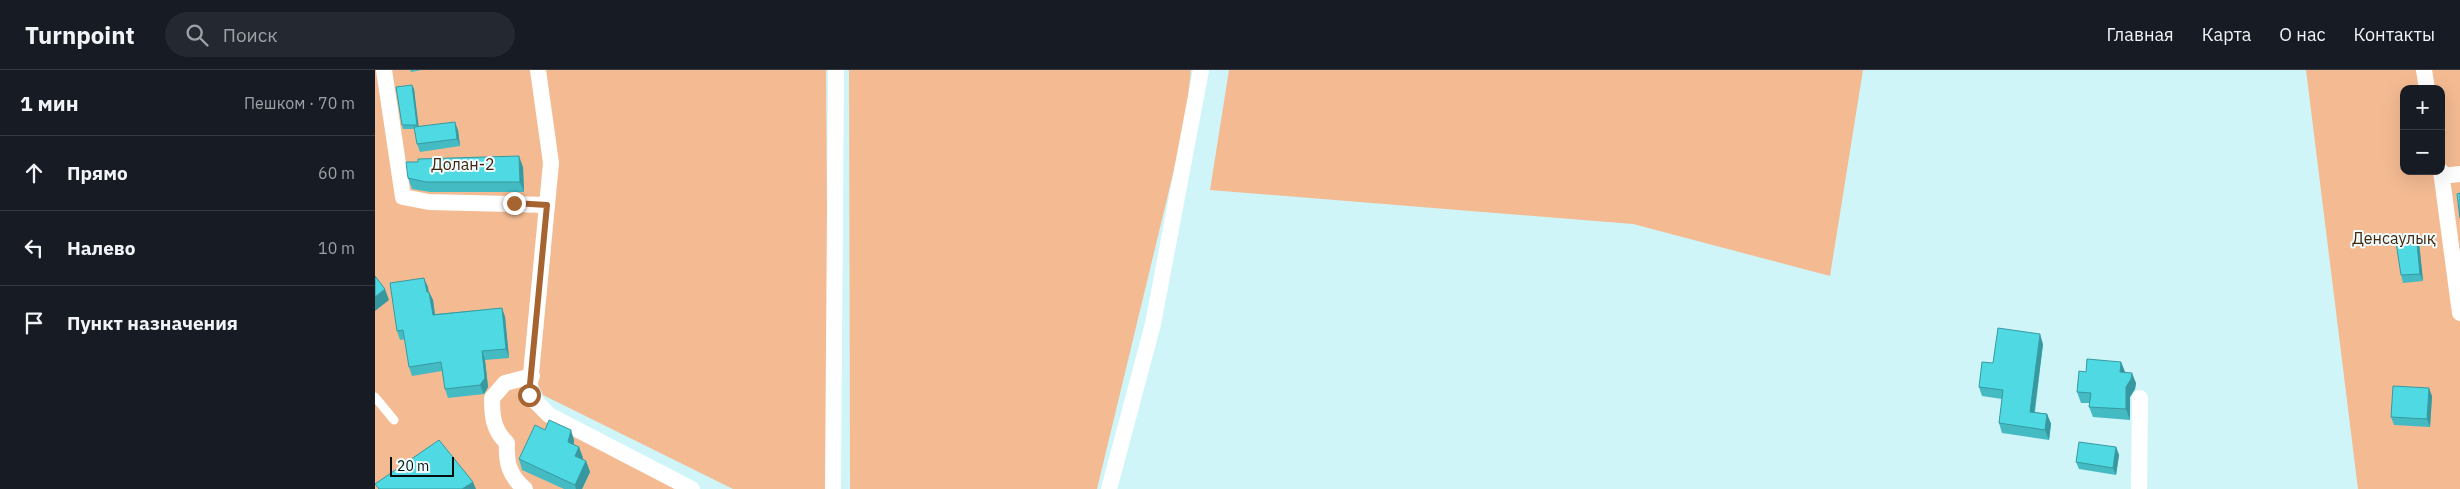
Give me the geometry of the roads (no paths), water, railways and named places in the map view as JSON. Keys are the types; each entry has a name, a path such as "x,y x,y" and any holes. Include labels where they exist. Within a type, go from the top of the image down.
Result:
{"street":[{"path":"384,70 403,197 429,202 547,205"},
{"path":"538,70 551,163 529,395 549,415 692,489"},
{"path":"833,489 836,70"},
{"path":"1109,489 1153,324 1201,70"},
{"path":"2424,70 2426,85"},
{"path":"2445,173 2460,174"},
{"path":"2441,175 2460,313"},
{"path":"525,489 518,483 506,461 507,443 501,437 493,421 492,398 505,384 532,376"},
{"path":"2139,489 2140,398"}],"lane":[{"path":"375,397 394,420"}],"park label":[{"name":"Долан-2","path":"463,164"},
{"name":"Денсаулық","path":"2394,238"}]}
